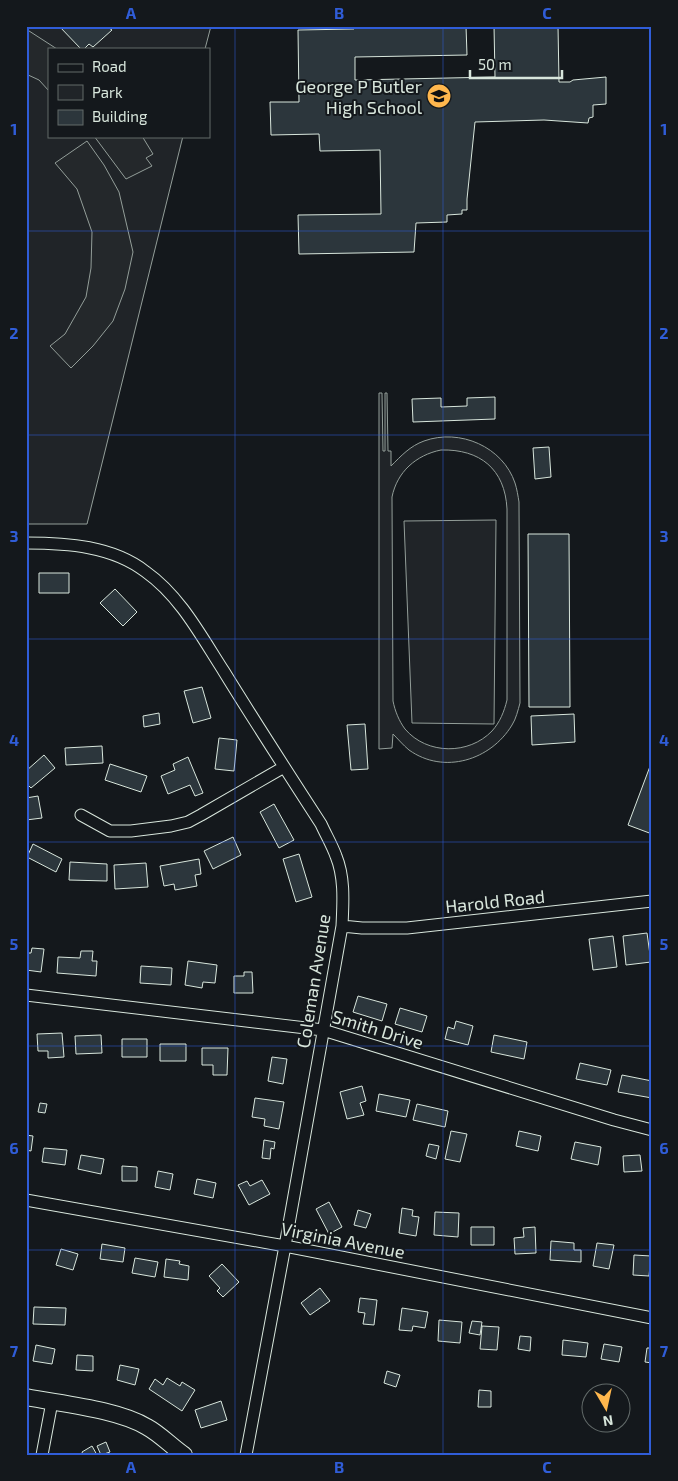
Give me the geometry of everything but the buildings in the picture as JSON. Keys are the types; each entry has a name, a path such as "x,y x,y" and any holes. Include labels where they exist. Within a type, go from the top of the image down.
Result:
{"street":[{"name":"Coleman Avenue","path":"26,543 82,546 102,551 135,564 161,584 176,601 201,637 321,824 336,856 340,870 342,882 342,926 246,1455"},
{"path":"81,814 110,830 132,831 171,826 188,822 284,767"},
{"name":"Harold Road","path":"342,926 407,928 652,901"},
{"name":"Smith Drive","path":"26,995 323,1030 652,1130"},
{"name":"Virginia Avenue","path":"26,1200 285,1246 652,1318"},
{"path":"26,1397 96,1410 130,1419 146,1426 184,1455"},
{"path":"42,1455 52,1402"}],"green space":[{"path":"26,26 211,26 205,48 48,48 48,138 183,138 87,524 26,524"},
{"path":"379,393 382,393 383,451 385,451 385,393 387,393 388,451 391,451 391,466 419,443 438,438 452,437 465,439 490,450 501,459 515,483 519,502 520,703 513,723 503,737 492,747 466,760 437,762 423,758 409,750 393,734 392,748 379,749","holes":["441,450 467,453 488,464 496,472 505,495 507,509 507,700 497,724 483,739 460,748 448,749 425,744 414,738 401,723 393,701 392,497 403,472 416,460 432,452"]},
{"path":"496,520 494,724 412,723 404,521"}],"shaded area":[{"path":"26,29 55,48 48,48 48,90 39,80 26,74"},
{"path":"95,138 143,138 153,154 146,158 152,166 126,179"},
{"path":"87,141 104,165 119,192 133,252 125,289 113,321 93,346 71,368 50,346 65,334 86,297 91,268 92,232 77,189 55,163"}],"place":[{"name":"George P Butler High School","path":"439,96"}]}
